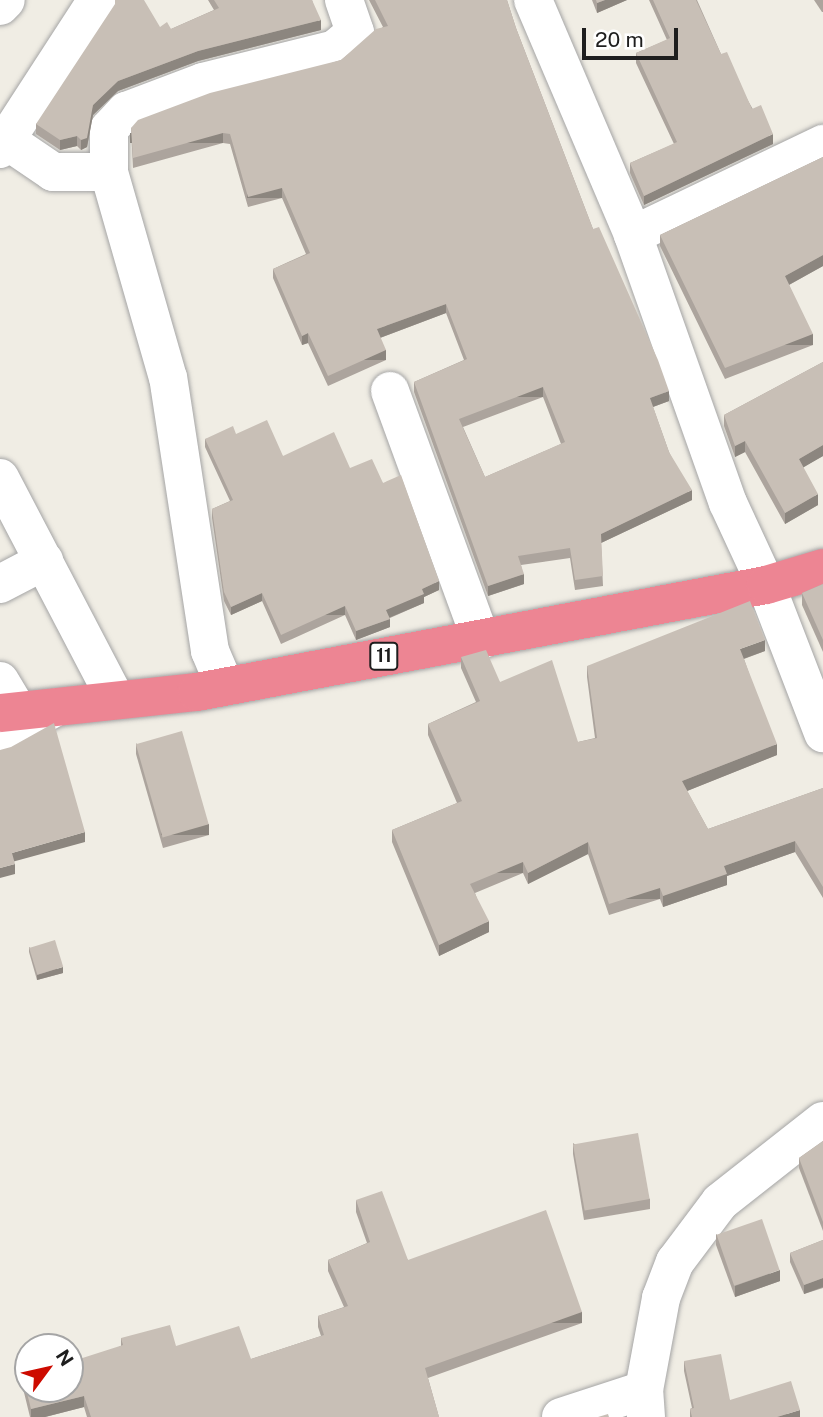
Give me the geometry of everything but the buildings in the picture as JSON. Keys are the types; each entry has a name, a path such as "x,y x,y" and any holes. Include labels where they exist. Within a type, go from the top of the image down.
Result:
{"highway":[{"name":"11","path":"14,710 197,692 224,684 481,640 766,585 823,569"}],"street":[{"path":"0,6 6,0"},
{"path":"224,684 210,652 168,378 109,172 109,129 126,111 203,82 335,49 355,32 344,0"},
{"path":"533,0 634,235 728,503 766,585 823,733"},
{"path":"80,6 2,141 53,172 109,172"},
{"path":"634,235 823,144"},
{"path":"390,391 481,640"},
{"path":"0,478 116,700"},
{"path":"0,583 44,561"},
{"path":"561,1417 645,1404 661,1298 675,1262 720,1202 823,1121"}]}
